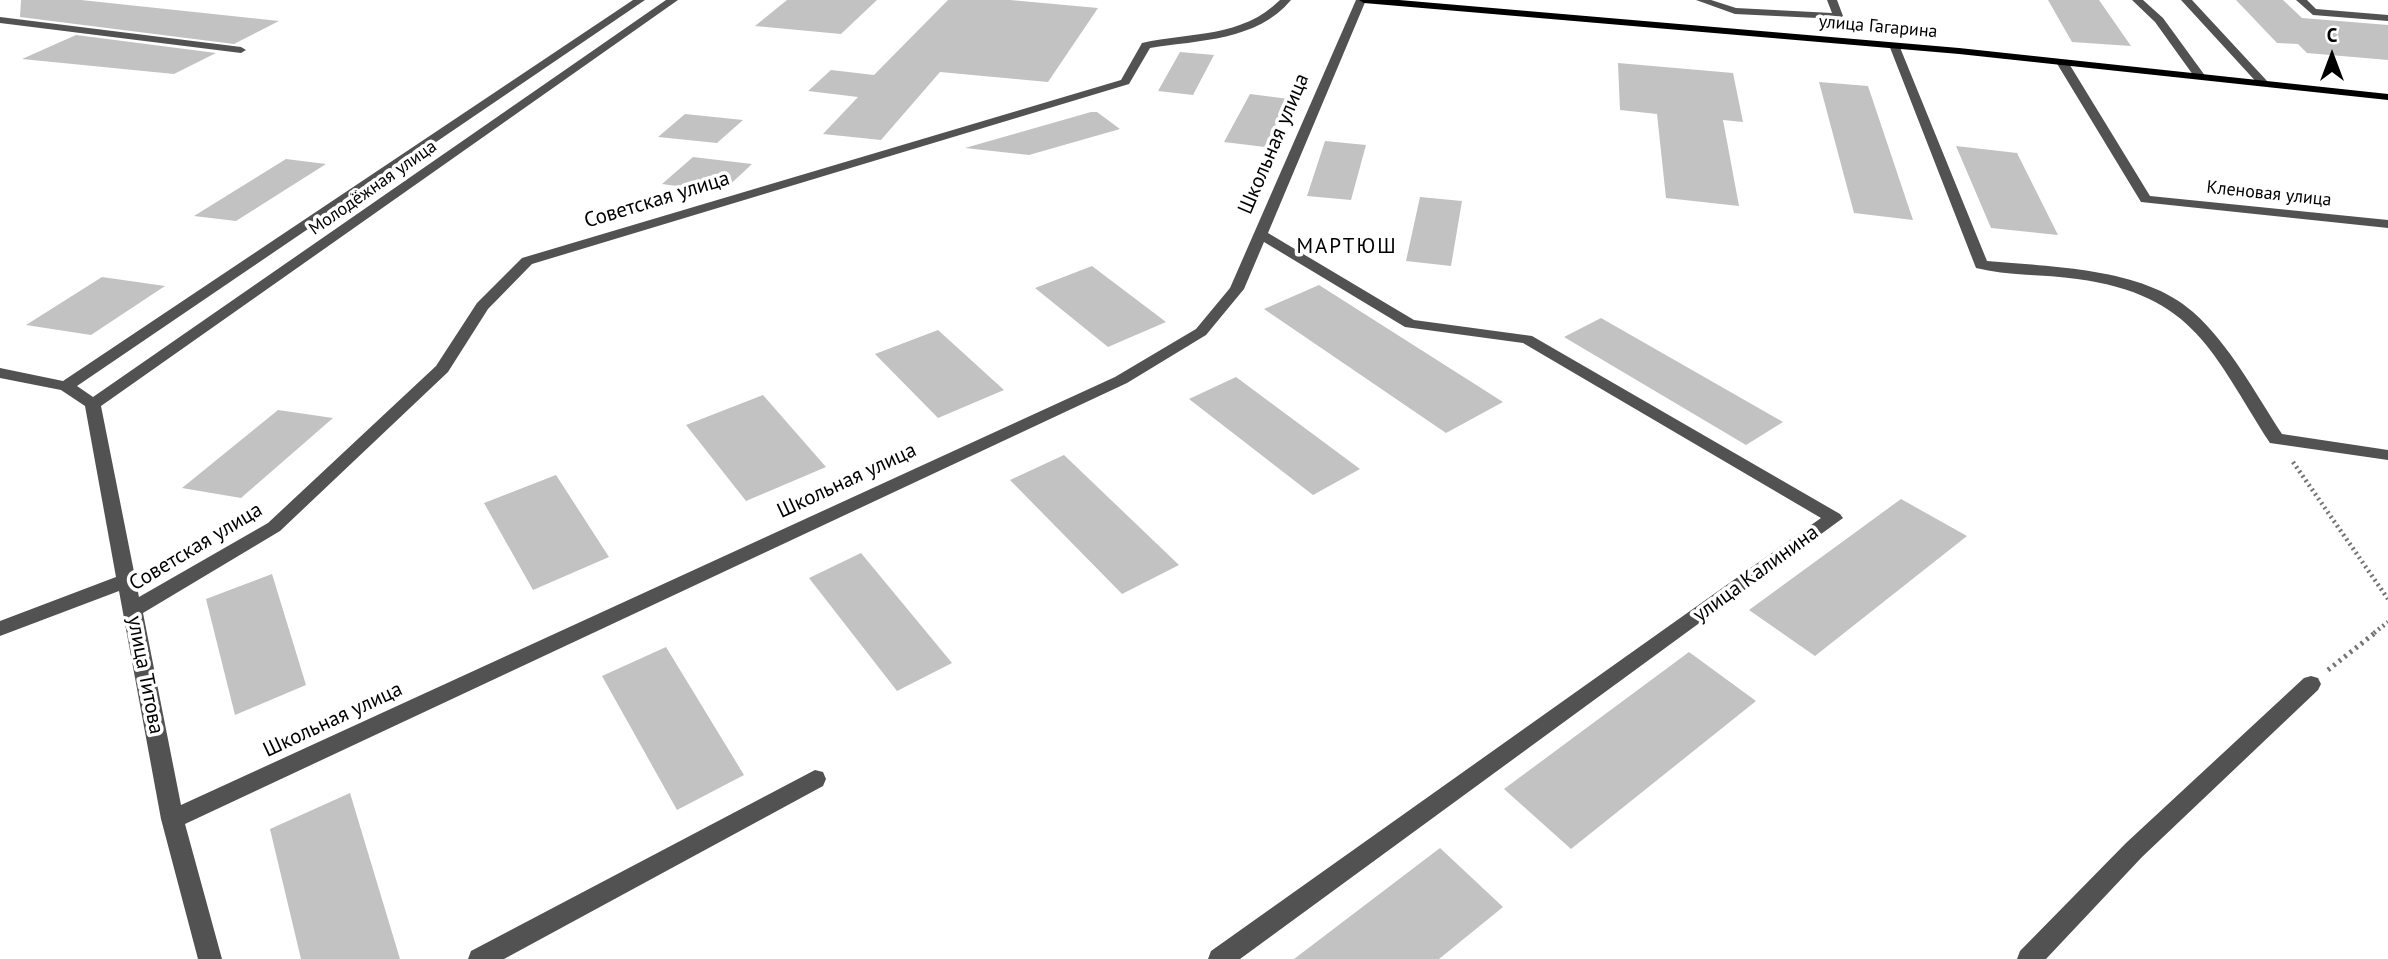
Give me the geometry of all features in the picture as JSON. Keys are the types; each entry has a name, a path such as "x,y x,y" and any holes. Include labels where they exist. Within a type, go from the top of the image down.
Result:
{"main road":[{"name":"улица Гагарина","path":"1363,0 1894,46 2388,97"}],"street":[{"name":"Молодёжная улица","path":"66,386 640,0"},
{"name":"Молодёжная улица","path":"93,404 673,0"},
{"name":"Советская улица","path":"132,610 274,527 442,369 482,306 527,261 1125,82 1146,45 1246,28 1276,13 1286,0"},
{"name":"Школьная улица","path":"172,819 1121,380 1201,332 1237,289 1363,0"},
{"path":"1701,0 1735,11 1838,16 1832,0"},
{"path":"2137,0 2159,20 2200,77"},
{"path":"2186,0 2264,84"},
{"path":"2301,0 2313,12 2388,18"},
{"path":"0,20 240,50"},
{"path":"1894,46 1981,265 2101,278 2133,286 2175,304 2207,335 2276,439 2388,455"},
{"name":"Кленовая улица","path":"2062,62 2146,198 2388,224"},
{"name":"улица Калинина","path":"1220,959 1834,518 1527,339 1410,324 1260,234"},
{"path":"0,373 66,386 93,404"},
{"name":"улица Титова","path":"93,404 172,819 210,959"},
{"path":"0,629 127,580"},
{"path":"2029,959 2134,850 2311,684"},
{"path":"480,959 815,779"}],"path":[{"path":"2276,439 2388,599"},
{"path":"2311,684 2388,622"}],"building":[{"path":"21,0 81,0 279,21 234,44 20,17"},
{"path":"787,0 877,0 841,34 755,26"},
{"path":"948,0 1010,0 1098,8 1048,82 940,72 881,140 823,134 858,97 808,91 831,70 874,75"},
{"path":"2048,0 2099,0 2131,46 2072,42"},
{"path":"2236,0 2283,0 2302,18 2388,25 2388,60 2307,53 2298,44 2277,43"},
{"path":"76,35 216,53 174,74 22,59"},
{"path":"1180,52 1214,55 1193,95 1158,91"},
{"path":"1618,63 1733,73 1743,122 1723,120 1739,206 1666,198 1657,114 1620,110"},
{"path":"1819,82 1868,86 1913,220 1854,213"},
{"path":"1250,94 1289,99 1265,147 1224,142"},
{"path":"1097,112 1120,129 1029,155 965,148"},
{"path":"685,114 743,120 717,143 658,137"},
{"path":"1325,141 1366,145 1351,200 1307,196"},
{"path":"1956,146 2017,153 2058,235 1991,228"},
{"path":"693,157 752,164 722,192 662,184"},
{"path":"286,159 326,164 236,221 194,216"},
{"path":"1420,197 1462,201 1451,266 1406,261"},
{"path":"1092,266 1166,322 1108,347 1035,288"},
{"path":"102,277 165,286 91,335 26,325"},
{"path":"1319,285 1503,402 1446,433 1264,309"},
{"path":"1601,318 1783,422 1746,445 1564,337"},
{"path":"938,330 1004,390 938,418 875,354"},
{"path":"1236,377 1360,469 1313,495 1189,399"},
{"path":"763,395 826,467 746,501 686,425"},
{"path":"278,410 333,418 241,498 182,488"},
{"path":"1064,455 1179,565 1122,594 1010,480"},
{"path":"556,475 609,557 533,590 484,503"},
{"path":"1901,499 1967,536 1815,656 1749,610"},
{"path":"861,553 952,663 897,691 809,578"},
{"path":"272,574 306,685 235,715 206,599"},
{"path":"666,647 744,775 677,810 602,676"},
{"path":"1689,652 1756,701 1571,849 1504,789"},
{"path":"350,793 400,959 301,959 270,829"},
{"path":"1440,848 1503,907 1439,959 1294,959"}],"district":[{"name":"МАРТЮШ","path":"1347,247"}]}
